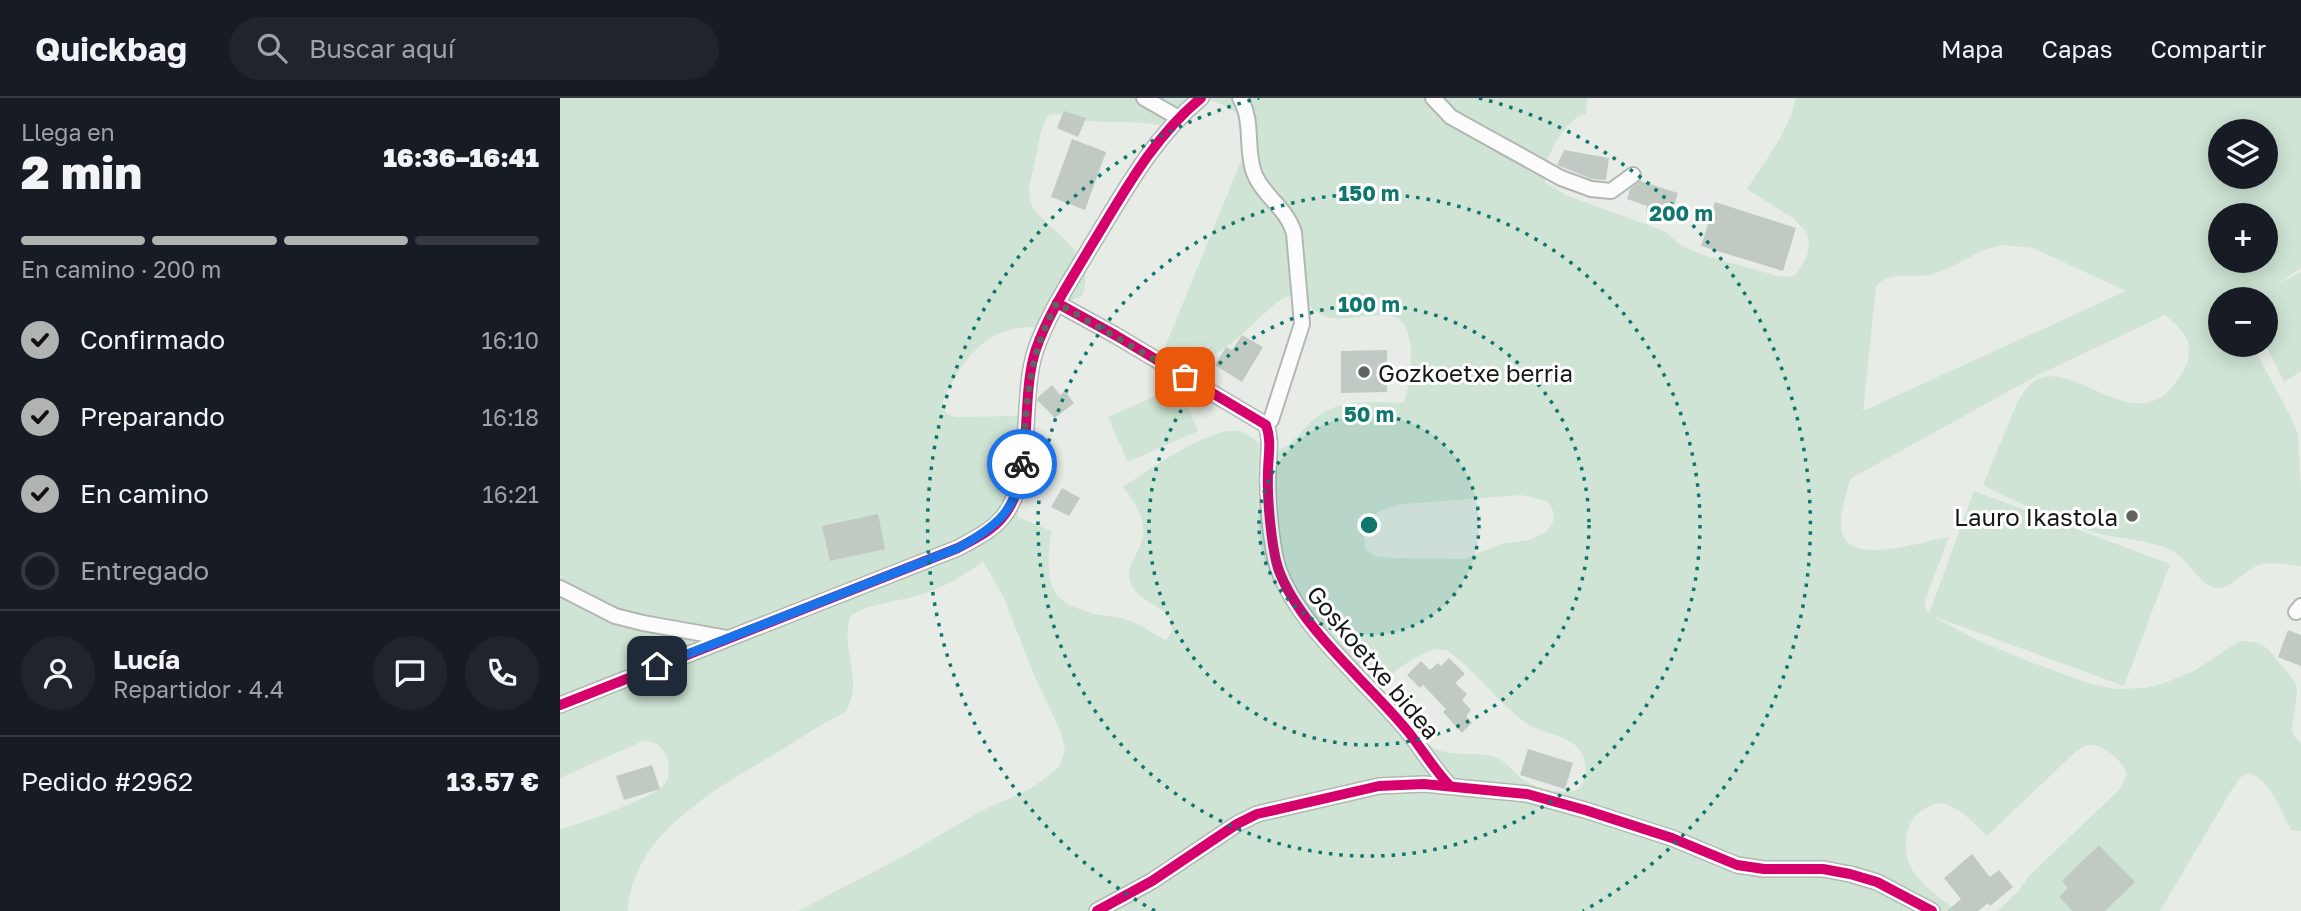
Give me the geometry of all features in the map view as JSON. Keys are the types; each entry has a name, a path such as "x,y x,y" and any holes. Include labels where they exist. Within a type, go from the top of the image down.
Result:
{"street":[{"path":"1144,98 1177,117"},
{"path":"560,705 958,548 979,537 1003,518 1021,479 1030,371 1045,324 1133,177 1177,117 1201,98"},
{"name":"Goskoetxe bidea","path":"1240,98 1250,123 1250,148 1255,176 1290,220 1294,233 1302,324 1271,420 1266,425 1270,436 1268,475 1278,566 1289,594 1324,639 1410,735 1432,767 1449,785"},
{"path":"1433,98 1451,117 1561,178 1591,189 1611,191 1633,176"},
{"path":"1057,303 1266,425"},
{"path":"560,588 615,616 727,638"},
{"path":"1097,911 1152,881 1237,824 1257,814 1379,786 1449,785 1527,794 1585,810 1672,838 1737,865 1765,869 1823,869 1850,874 1877,882 1932,911"}],"green space":[{"path":"560,98 1587,98 1586,114 1570,123 1550,154 1546,165 1546,183 1568,196 1664,231 1682,246 1703,255 1789,277 1796,275 1807,256 1807,233 1794,219 1747,189 1782,134 1796,98 2301,98 2301,268 2276,284 2301,272 2301,371 2284,382 2272,357 2278,357 2278,287 2208,287 2208,357 2258,357 2291,417 2298,435 2301,566 2264,564 2254,567 2228,585 2211,587 2169,549 2086,529 2040,512 1983,485 2017,403 2034,381 2043,377 2058,377 2125,402 2141,403 2157,399 2172,387 2185,368 2189,348 2182,331 2165,315 2038,375 1850,479 1842,513 1842,533 1848,543 1859,548 1890,549 1949,537 1925,600 1929,614 1974,491 2170,564 2124,686 1930,615 1979,641 2028,661 2088,683 2115,689 2146,688 2194,671 2238,642 2245,641 2259,643 2268,649 2296,683 2292,729 2294,736 2301,743 2301,831 2291,830 2269,789 2256,776 2248,773 2241,777 2231,791 2160,911 1998,911 2030,875 2121,788 2127,773 2124,768 2110,752 2091,745 2074,753 1987,836 1956,809 1941,803 1926,808 1912,821 1906,837 1906,846 1913,871 1957,911 798,911 902,857 981,811 1030,789 1060,765 1065,750 1061,732 1034,675 1004,598 983,561 961,577 937,589 874,606 851,616 848,639 853,688 845,712 729,781 682,816 661,836 645,858 633,883 628,911 560,911 560,829 647,796 658,790 666,781 669,765 665,754 656,744 643,741 560,778","holes":["1207,99 1242,117 1243,156 1165,347 1191,358 1208,357 1234,341 1277,302 1291,296 1327,317 1343,319 1391,316 1400,321 1407,329 1410,341 1409,382 1404,403 1368,402 1334,408 1313,420 1281,449 1264,446 1237,431 1225,432 1178,452 1123,487 1136,506 1142,522 1143,535 1129,574 1131,584 1138,594 1169,616 1172,631 1166,640 1132,622 1068,604 1053,587 1049,564 1051,531 1018,517 1026,416 956,417 947,414 942,406 954,379 983,343 1004,331 1031,327 1047,328 1069,301 1082,296 1085,283 1082,262 1070,245 1035,211 1029,194 1040,135 1049,115 1061,114 1091,121 1159,125 1178,110","2003,245 2033,248 2126,291 1863,411 1876,286 1895,276 1933,274","1521,495 1546,501 1554,514 1553,522 1546,532 1529,540 1501,544 1465,559 1391,558 1375,556 1366,550 1364,530 1367,523 1378,513 1404,504","1435,649 1446,650 1455,656 1526,723 1574,744 1582,753 1585,764 1584,780 1579,789 1558,792 1535,786 1497,758 1440,751 1417,737 1376,690 1395,671"]},
{"path":"1178,386 1198,431 1128,462 1108,417"}],"building":[{"path":"1064,111 1086,118 1078,137 1057,128"},
{"path":"1072,139 1106,152 1085,210 1051,197"},
{"path":"1564,150 1609,158 1606,180 1592,179 1557,165"},
{"path":"1640,181 1678,193 1670,219 1646,212 1647,206 1627,199 1630,189"},
{"path":"1715,202 1796,228 1783,271 1701,246"},
{"path":"1242,335 1263,347 1242,382 1215,365 1226,347 1232,350"},
{"name":"Gozkoetxe berria","path":"1387,350 1387,392 1341,393 1341,351"},
{"path":"1052,385 1060,395 1065,391 1074,403 1055,418 1037,400"},
{"path":"1062,488 1080,498 1069,516 1051,507"},
{"path":"878,514 885,549 830,561 822,526"},
{"path":"2288,630 2301,635 2301,666 2278,657"},
{"path":"1449,658 1465,674 1455,683 1467,694 1462,700 1471,710 1466,716 1472,723 1462,733 1443,712 1446,709 1423,685 1420,688 1407,675 1421,661 1430,670 1438,663 1441,666"},
{"path":"1528,749 1573,763 1565,789 1520,775"},
{"path":"652,765 660,789 624,800 616,776"},
{"path":"2099,845 2135,882 2105,911 2073,911 2059,897 2068,888 2062,881"},
{"path":"1972,854 1990,877 1999,870 2013,887 1990,906 1988,903 1978,911 1947,911 1961,899 1944,878"}],"cycle path":[{"path":"560,705 958,548 997,523 1013,502 1019,482 1031,369 1047,322 1140,167 1168,130 1201,98"},
{"path":"1057,303 1266,425 1269,443 1271,534 1278,568 1288,590 1319,634 1394,715 1449,785"},
{"path":"1097,911 1152,881 1237,824 1257,814 1379,786 1424,784 1527,794 1672,838 1737,865 1764,869 1823,869 1850,874 1877,882 1932,911"}],"way so far":[{"path":"1022,464 1030,371 1045,324 1057,303 1185,377"}],"place":[{"name":"Gozkoetxe berria","path":"1364,372"},
{"name":"Lauro Ikastola","path":"2132,516"}],"route":[{"path":"657,666 958,548 979,537 1003,518 1010,507 1021,479 1022,464"}]}
